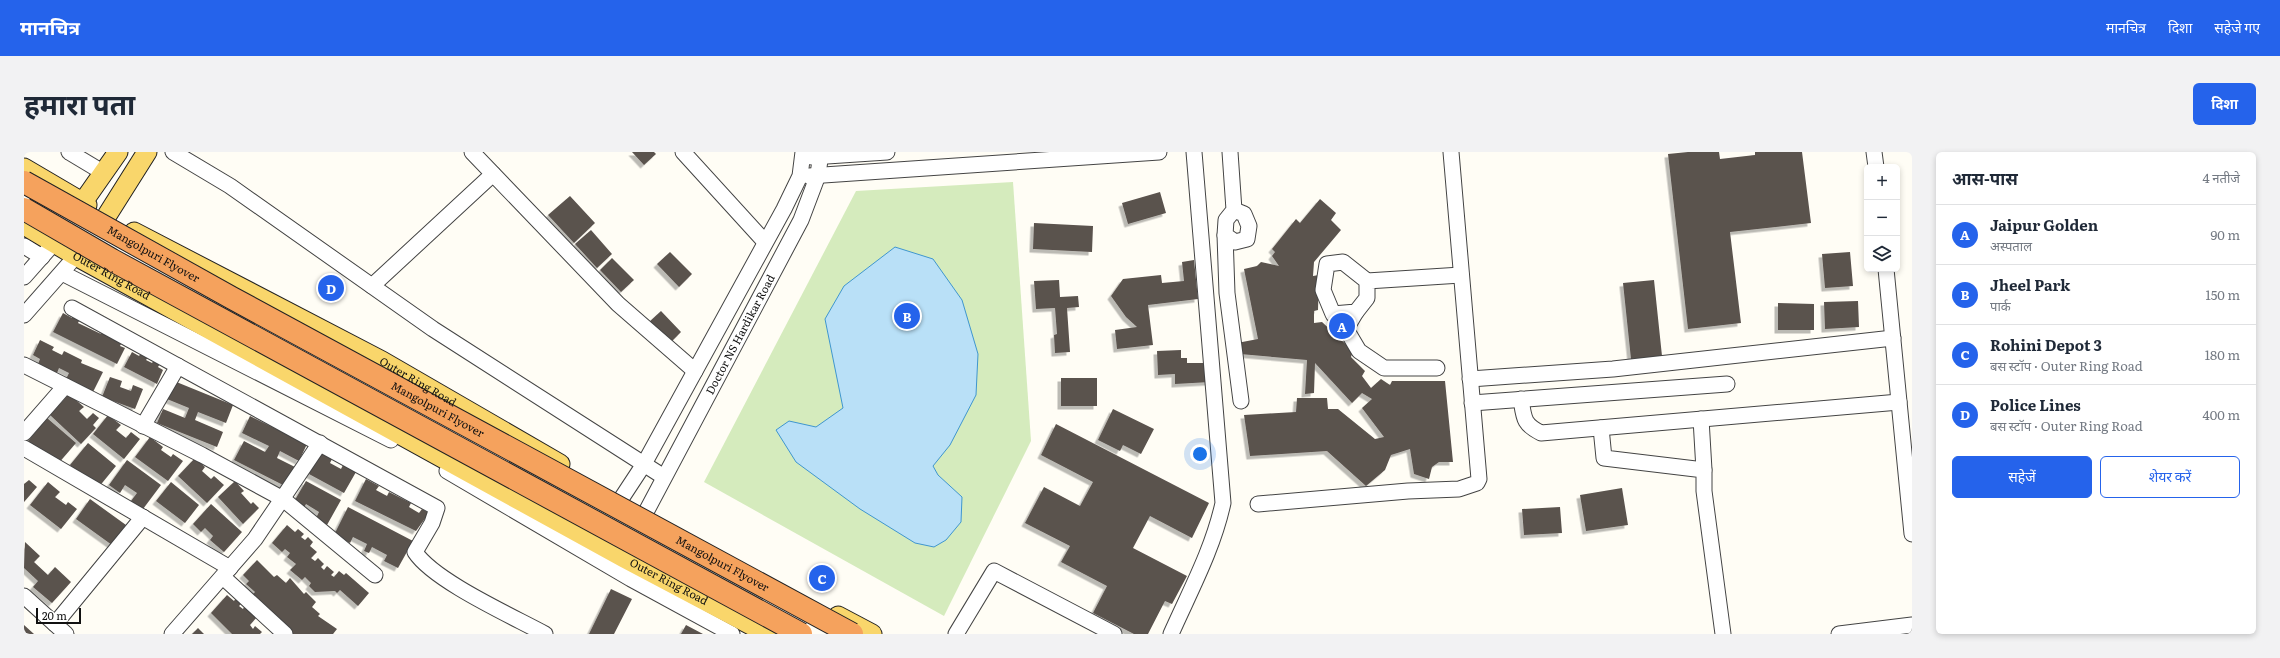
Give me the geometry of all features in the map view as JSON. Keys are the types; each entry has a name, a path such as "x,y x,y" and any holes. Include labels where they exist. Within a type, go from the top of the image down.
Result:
{"highway":[{"name":"Mangolpuri Flyover","path":"24,182 302,336 852,634"},
{"path":"24,209 112,260 801,634"}],"main road":[{"path":"82,202 118,152"},
{"path":"106,217 147,152"},
{"name":"Outer Ring Road","path":"24,168 106,217 382,361 622,499 872,634"},
{"name":"Outer Ring Road","path":"24,225 48,250 76,256 219,334 475,475 736,627 768,634"},
{"path":"219,334 240,287"},
{"path":"475,475 502,431"},
{"path":"736,627 758,572"}],"street":[{"path":"69,152 104,173"},
{"path":"173,152 230,186 433,328 664,477"},
{"path":"472,152 618,304 695,371"},
{"path":"683,152 765,242"},
{"path":"802,154 887,152"},
{"path":"800,176 992,158 1159,152"},
{"path":"1171,634 1210,548 1223,503 1194,152"},
{"path":"1230,152 1234,210 1226,220 1225,235 1227,293 1241,401"},
{"path":"1258,504 1408,491 1459,489 1473,486 1479,479 1451,152"},
{"path":"1874,152 1876,164"},
{"name":"Doctor NS Hardikar Road","path":"622,499 644,464 800,176 802,154"},
{"name":"Doctor NS Hardikar Road","path":"646,512 801,220 818,175 821,154"},
{"path":"372,286 493,174"},
{"path":"1225,235 1235,242 1247,239 1249,226 1244,214 1234,210"},
{"path":"24,246 48,250"},
{"path":"24,277 48,250"},
{"path":"24,315 76,256"},
{"path":"1356,312 1333,314 1323,290 1327,264 1343,262 1367,281 1461,275"},
{"path":"1886,272 1912,534"},
{"path":"62,273 420,455 631,579 736,627"},
{"path":"1367,281 1367,298 1346,328 1359,351 1384,368 1437,368"},
{"path":"72,308 437,508 432,523 415,552 420,559 449,582 545,634"},
{"path":"1470,379 1613,369 1893,338"},
{"path":"24,365 283,499 375,575"},
{"path":"143,426 178,366"},
{"path":"1472,403 1727,384"},
{"path":"24,433 65,386"},
{"path":"1521,399 1524,420 1530,428 1541,433 1899,402"},
{"path":"1700,419 1704,491 1723,634"},
{"path":"1601,428 1604,458 1704,470"},
{"path":"172,634 255,539 320,443"},
{"path":"24,448 143,517 227,572 285,634"},
{"path":"55,624 143,517"},
{"path":"956,634 994,571 1114,634"},
{"path":"24,596 66,634"},
{"path":"1839,634 1912,625"}],"green space":[{"path":"1013,182 1031,441 944,616 704,482 856,191"}],"water":[{"path":"895,247 933,259 962,300 978,354 976,395 950,445 933,466 938,475 962,497 961,522 946,540 934,547 915,543 860,509 796,462 776,430 789,421 816,427 843,408 825,319 844,286"}],"building":[{"path":"632,152 654,152 656,154 644,165"},
{"path":"1688,152 1719,152 1720,159 1755,155 1755,152 1802,152 1811,223 1730,232 1741,323 1688,329 1668,154"},
{"path":"1160,192 1166,213 1128,224 1122,203"},
{"path":"570,196 595,223 574,243 548,215"},
{"path":"1320,199 1336,213 1331,220 1341,230 1314,262 1313,276 1319,275 1318,310 1314,311 1314,323 1322,322 1353,351 1351,357 1365,371 1362,376 1371,388 1381,379 1390,385 1392,381 1445,381 1453,462 1439,462 1432,467 1429,479 1414,474 1410,449 1391,455 1385,470 1366,486 1327,451 1250,456 1244,415 1296,412 1297,398 1327,398 1328,409 1338,409 1375,439 1384,437 1362,408 1372,399 1362,393 1352,403 1315,363 1314,393 1305,394 1307,360 1240,354 1237,343 1258,339 1244,269 1257,266 1261,262 1279,266 1272,256 1275,252 1272,249 1296,219 1300,223"},
{"path":"1034,223 1093,226 1092,252 1033,249"},
{"path":"591,230 612,254 597,268 575,244"},
{"path":"670,252 692,274 679,287 657,264"},
{"path":"1850,252 1853,286 1825,288 1822,254"},
{"path":"612,258 634,280 621,292 600,270"},
{"path":"1194,260 1198,299 1148,305 1153,345 1117,349 1115,330 1137,327 1126,317 1111,296 1123,279 1161,275 1162,283 1184,281 1182,262"},
{"path":"1059,280 1060,297 1078,296 1079,307 1067,308 1070,352 1055,353 1054,335 1057,334 1055,308 1036,309 1034,281"},
{"path":"1654,280 1662,356 1631,359 1623,283"},
{"path":"1858,301 1859,327 1825,329 1824,302"},
{"path":"1778,303 1814,304 1814,330 1778,330"},
{"path":"661,311 681,332 669,344 648,323"},
{"path":"63,313 72,318 74,314 81,317 78,323 101,334 104,328 122,342 120,346 125,348 117,364 53,332"},
{"path":"40,340 54,347 52,350 62,355 64,351 82,360 81,363 103,372 93,392 66,379 69,373 59,368 57,373 38,364 40,359 33,355"},
{"path":"1181,350 1181,358 1187,358 1187,363 1209,363 1210,382 1175,384 1175,374 1158,375 1157,351"},
{"path":"132,352 139,356 142,352 149,356 146,360 152,363 155,359 161,362 158,367 163,370 157,384 124,367"},
{"path":"110,377 122,381 120,387 131,391 133,385 143,389 135,409 102,397"},
{"path":"1061,378 1097,378 1097,406 1061,406"},
{"path":"174,381 233,405 226,423 198,412 195,420 223,432 217,447 157,423 163,409 185,418 189,408 167,399"},
{"path":"69,394 84,407 79,411 87,419 93,413 99,418 93,425 96,428 81,444 50,415"},
{"path":"1113,409 1154,429 1141,454 1123,445 1120,451 1098,440"},
{"path":"108,415 121,425 116,430 126,438 131,432 140,439 124,459 93,434"},
{"path":"250,416 307,444 299,461 280,451 277,458 295,467 285,486 234,460 244,441 265,452 269,446 242,433"},
{"path":"47,418 76,443 57,465 28,441"},
{"path":"1056,424 1209,503 1192,538 1150,516 1133,548 1187,576 1172,604 1165,601 1148,634 1134,634 1093,613 1107,586 1061,562 1070,546 1025,523 1044,487 1080,506 1093,482 1041,455"},
{"path":"150,437 163,447 161,450 171,457 173,454 183,461 168,481 135,457"},
{"path":"88,443 116,466 98,488 70,465"},
{"path":"320,453 332,459 330,463 341,469 343,465 356,472 344,493 309,474"},
{"path":"195,458 205,467 202,471 211,479 214,476 224,485 207,503 178,476"},
{"path":"127,460 161,485 143,509 131,501 137,493 125,485 120,493 109,485"},
{"path":"366,479 379,486 376,490 387,496 389,492 411,503 409,507 419,513 422,509 429,513 416,531 355,501"},
{"path":"29,480 37,487 24,502 24,484"},
{"path":"235,481 244,491 241,493 251,504 253,502 259,508 243,524 218,497"},
{"path":"306,481 341,500 327,525 316,518 319,512 306,504 302,511 292,505"},
{"path":"48,482 60,492 55,497 66,505 68,502 77,509 61,529 30,505"},
{"path":"171,482 199,505 185,523 156,501"},
{"path":"1622,488 1628,525 1586,531 1580,495"},
{"path":"90,499 126,525 112,545 76,519"},
{"path":"211,504 242,532 224,552 210,540 213,536 205,528 201,532 193,524"},
{"path":"348,507 413,541 398,568 384,561 387,555 372,547 369,553 364,551 367,544 353,537 350,543 334,535"},
{"path":"1560,507 1562,533 1524,535 1522,509"},
{"path":"287,525 295,532 298,529 304,534 301,537 305,540 308,537 313,542 310,546 317,552 311,558 315,561 318,558 324,564 321,567 324,570 327,566 334,572 331,575 334,577 339,571 344,575 346,573 369,593 358,606 340,590 337,593 335,591 315,592 309,586 311,583 305,577 302,580 290,570 296,564 287,557 290,553 285,549 282,552 272,543"},
{"path":"25,542 40,556 34,562 48,575 55,567 71,582 52,603 33,587 38,581 24,568"},
{"path":"257,560 274,577 277,575 286,583 290,578 304,594 306,592 316,602 312,607 320,614 318,616 337,629 333,634 291,634 250,597 255,592 246,584 249,581 243,575"},
{"path":"611,589 632,599 614,634 589,634"},
{"path":"227,595 234,601 236,598 242,603 239,606 243,609 244,607 257,617 250,625 253,629 255,626 262,632 260,634 232,634 211,613"},
{"path":"24,625 34,634 24,634"},
{"path":"686,625 703,634 681,634"},
{"path":"198,628 204,634 192,634"}],"place":[{"name":"Police Lines","path":"331,288"},
{"name":"Jheel Park","path":"907,316"},
{"name":"Jaipur Golden","path":"1342,326"},
{"name":"Rohini Depot 3","path":"822,578"}]}
